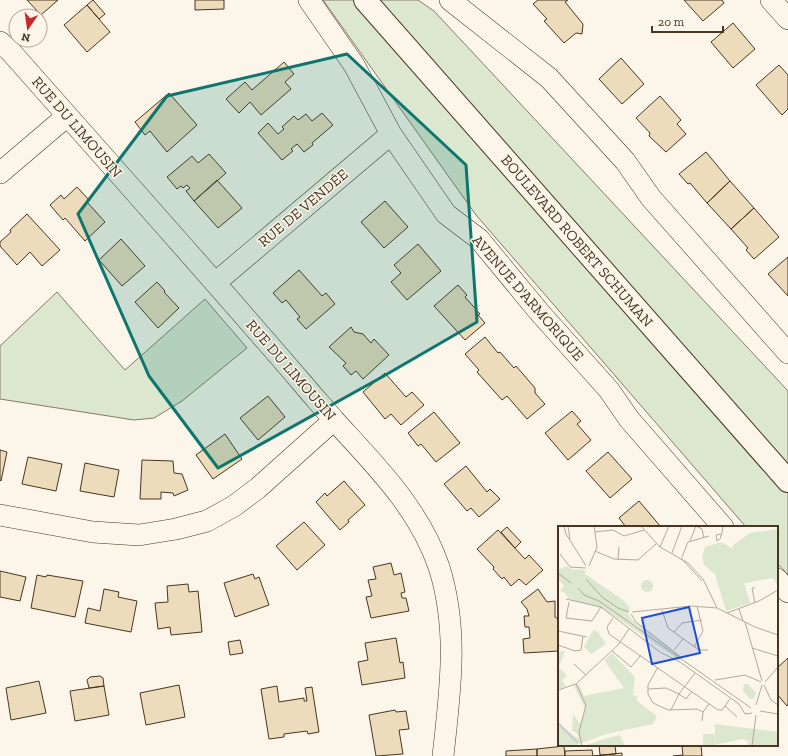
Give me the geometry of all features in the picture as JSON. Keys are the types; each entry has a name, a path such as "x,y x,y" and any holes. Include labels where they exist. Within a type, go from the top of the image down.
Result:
{"main road":[{"name":"BOULEVARD ROBERT SCHUMAN","path":"365,0 788,481"}],"street":[{"name":"AVENUE D'ARMORIQUE","path":"309,0 354,65 391,134 446,214 480,240 540,313 609,390 629,419 722,526"},
{"path":"450,0 548,78 625,161 651,198 788,353"},
{"path":"771,0 788,19"},
{"name":"RUE DU LIMOUSIN","path":"0,42 11,52 334,420 362,449 407,504 426,535 439,567 449,606 452,651 450,695 443,756"},
{"path":"0,173 67,116"},
{"name":"RUE DE VENDÉE","path":"215,283 391,134"},
{"path":"0,515 94,532 139,535 176,529 207,520 234,506 258,488 334,420"},
{"path":"778,580 788,592"}],"highlighted area":[{"path":"347,54 466,165 477,322 382,377 218,468 149,376 78,214 167,96"}],"green space":[{"path":"323,0 418,0 434,11 788,391 788,575 778,564 778,526 745,526 476,215"},
{"path":"57,292 125,370 205,299 247,348 182,401 154,418 134,420 0,399 0,346"}],"building":[{"path":"27,0 58,0 48,9 34,8"},
{"path":"93,0 105,14 99,19 87,5"},
{"path":"195,0 224,0 224,9 195,10"},
{"path":"538,0 568,0 565,2 583,24 582,34 576,33 564,43 544,21 547,19 533,4"},
{"path":"684,0 722,0 724,3 703,21"},
{"path":"87,5 110,32 87,52 64,25"},
{"path":"733,23 755,49 733,68 711,42"},
{"path":"621,58 644,84 622,104 599,79"},
{"path":"284,62 294,74 285,82 291,89 261,115 250,102 239,113 226,99 245,82 252,90"},
{"path":"779,65 788,75 788,109 782,115 756,85"},
{"path":"169,93 197,125 167,152 150,131 145,135 135,122"},
{"path":"660,96 681,120 677,124 686,134 666,152 649,136 650,133 636,118"},
{"path":"322,113 333,125 304,152 297,144 291,149 293,151 282,160 258,133 268,123 278,134 284,129 282,127 294,116 298,120 306,114 312,121"},
{"path":"706,152 730,181 707,203 690,183 688,184 679,174"},
{"path":"209,154 226,173 194,201 186,191 190,188 187,185 183,188 181,186 177,189 167,177 192,156 198,163"},
{"path":"217,180 242,208 218,228 194,201"},
{"path":"730,181 754,208 731,229 707,203"},
{"path":"77,187 89,200 87,202 105,222 85,241 65,218 63,220 50,205 61,195 64,199"},
{"path":"385,201 408,227 384,248 361,222"},
{"path":"754,208 779,237 754,259 746,250 748,248 731,229"},
{"path":"27,214 60,250 42,266 30,252 17,265 0,246 0,242 11,232 10,230"},
{"path":"121,239 145,266 122,286 99,260"},
{"path":"418,244 441,271 407,300 391,282 401,273 394,265"},
{"path":"788,257 788,296 768,274"},
{"path":"299,270 322,296 326,293 335,304 306,329 297,319 300,317 286,300 282,303 273,293"},
{"path":"157,282 179,308 158,328 135,302"},
{"path":"458,285 467,295 465,297 480,314 478,315 485,323 465,340 434,306"},
{"path":"351,327 354,332 363,334 371,343 374,339 389,355 363,379 356,371 351,375 343,366 346,363 329,347"},
{"path":"485,337 498,353 500,352 514,368 516,366 535,388 535,393 545,404 527,419 507,396 502,400 477,372 479,370 465,354"},
{"path":"385,373 406,397 412,392 424,405 401,425 391,414 385,419 363,392"},
{"path":"268,396 285,417 258,440 240,418"},
{"path":"572,411 581,421 577,424 591,440 568,460 545,433"},
{"path":"434,412 460,443 436,462 421,444 418,446 408,433"},
{"path":"225,434 242,459 213,479 196,455"},
{"path":"0,450 7,452 1,481 0,480"},
{"path":"608,452 632,479 610,498 586,471"},
{"path":"28,457 62,464 56,491 22,484"},
{"path":"142,460 173,461 174,473 182,474 188,490 174,496 173,493 161,492 161,499 140,499"},
{"path":"85,463 119,470 114,497 80,491"},
{"path":"466,466 487,492 490,489 500,499 479,517 471,508 467,511 444,484"},
{"path":"344,481 365,505 348,520 349,522 340,530 316,502 325,493 327,496"},
{"path":"639,501 660,526 625,526 619,518"},
{"path":"304,522 325,545 297,570 276,546"},
{"path":"507,527 521,542 515,548 501,532"},
{"path":"498,530 525,559 529,555 543,570 526,585 519,579 511,586 504,577 502,579 493,569 494,567 477,549"},
{"path":"391,563 394,575 401,573 405,592 401,593 402,598 406,598 409,611 371,618 366,597 372,596 368,580 376,579 373,567"},
{"path":"0,571 26,577 20,601 0,597"},
{"path":"253,574 255,579 259,577 269,605 235,617 224,583"},
{"path":"37,575 46,577 47,575 83,581 75,617 31,608"},
{"path":"188,584 189,592 198,591 202,632 171,635 170,627 158,629 155,603 168,602 167,586"},
{"path":"104,589 119,592 118,597 137,601 131,632 85,623 88,608 100,611"},
{"path":"538,589 547,602 555,601 555,617 558,619 558,651 524,653 523,639 530,638 529,627 525,627 524,616 529,616 527,609 521,602"},
{"path":"396,638 400,663 403,662 405,678 362,685 358,662 368,660 365,643"},
{"path":"240,640 243,653 230,655 228,642"},
{"path":"788,658 787,706 778,695 778,667"},
{"path":"100,676 103,678 104,686 89,688 87,680 90,677"},
{"path":"39,681 46,713 11,720 6,688"},
{"path":"179,685 185,717 146,725 140,693"},
{"path":"104,686 109,715 75,721 70,691"},
{"path":"277,686 279,702 304,698 304,701 307,701 305,688 312,687 319,732 308,734 307,731 284,734 284,737 269,739 261,689"},
{"path":"395,710 396,712 406,711 409,729 399,730 403,754 376,756 369,715"},
{"path":"564,746 565,756 537,756 537,749"},
{"path":"599,746 615,746 616,754 600,755"},
{"path":"682,746 701,746 702,756 673,756 683,755"},
{"path":"537,749 537,756 506,756 506,751"},
{"path":"592,750 593,756 565,756 565,751"},
{"path":"622,753 622,756 593,756"}]}
